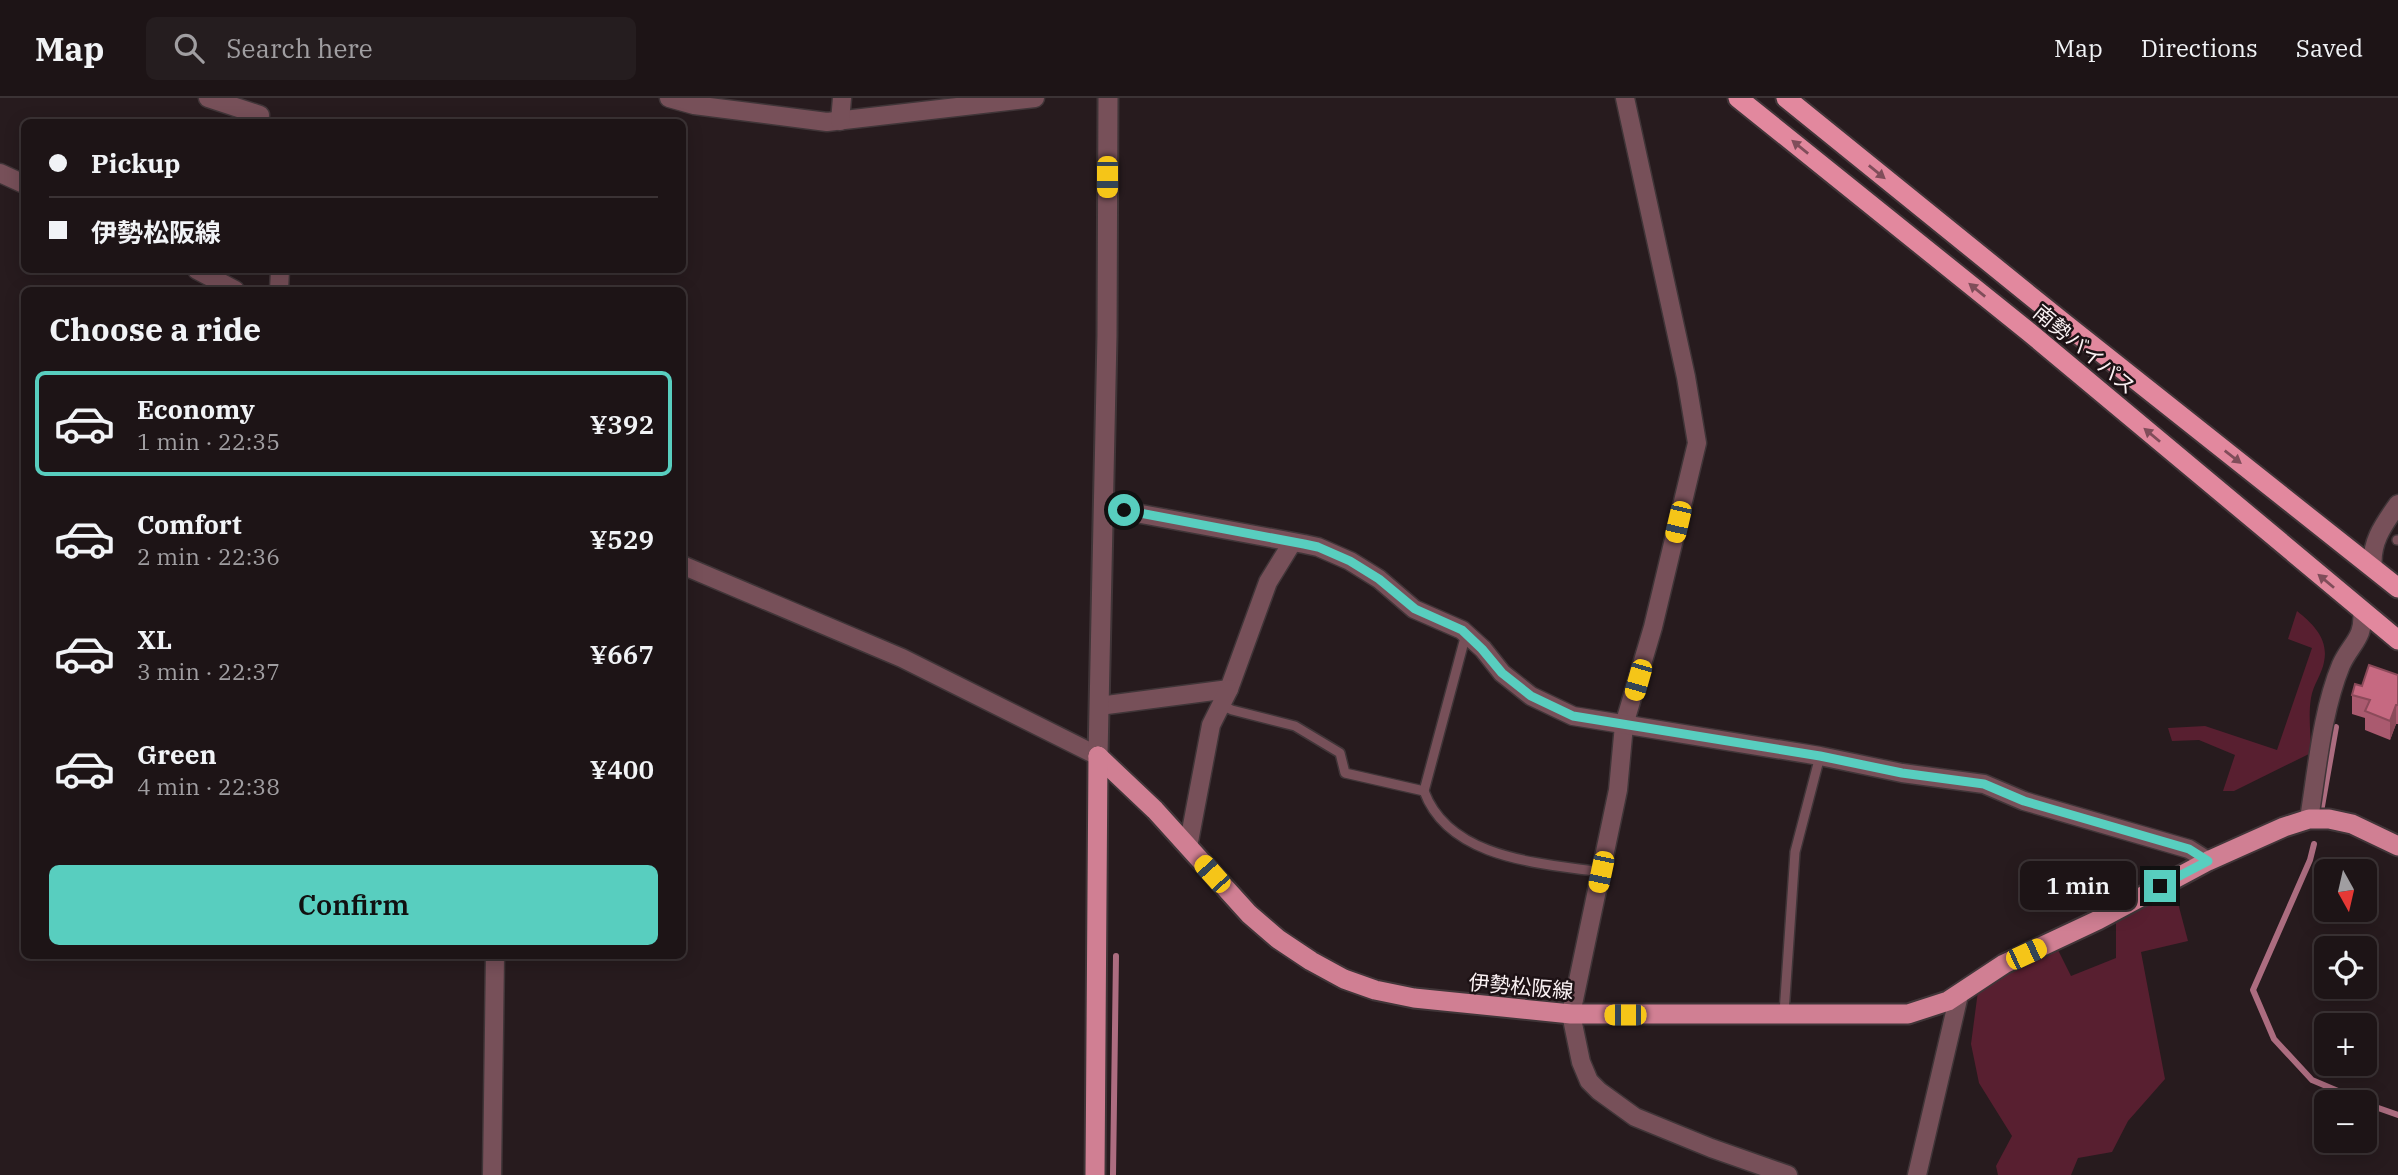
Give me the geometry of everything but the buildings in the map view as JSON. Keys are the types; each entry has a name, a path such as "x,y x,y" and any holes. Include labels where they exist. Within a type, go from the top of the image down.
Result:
{"highway":[{"name":"南勢バイパス","path":"1738,98 2029,332 2398,640"},
{"name":"南勢バイパス","path":"1786,98 2398,588"}],"main road":[{"name":"伊勢松阪線","path":"1098,756 1155,810 1249,915 1311,961 1344,979 1413,999 1571,1014 1908,1014 1932,1008 1959,995 2004,964 2098,920 2208,861 2284,827 2309,819 2329,819 2352,824 2398,846"},
{"path":"1095,1175 1098,756"}],"street":[{"path":"208,98 260,112"},
{"path":"669,98 694,105 827,122 1035,98"},
{"path":"840,121 842,98"},
{"path":"686,567 902,658 1098,756 1108,98"},
{"path":"1625,98 1688,386 1697,443 1653,627 1624,725 1618,790 1571,1014 1581,1062 1589,1081 1599,1091 1635,1117 1788,1175"},
{"path":"0,173 21,183"},
{"path":"203,273 229,287"},
{"path":"2373,568 2373,546 2380,530 2398,504"},
{"path":"1103,507 1318,547 1350,561 1379,579 1415,609 1466,634 1502,673 1531,696 1573,716 1820,756 1902,773 1984,784 2024,801 2189,849 2208,861"},
{"path":"1188,847 1211,725 1225,697 1268,582 1292,543"},
{"path":"2309,819 2328,708 2340,667 2362,630 2362,611"},
{"path":"1099,706 1225,697"},
{"path":"492,1175 495,959"},
{"path":"1917,1175 1959,995"}],"lane":[{"path":"1466,634 1424,792 1430,808 1443,824 1472,844 1521,860 1601,872"},
{"path":"1225,697 1232,710 1295,726 1340,753 1345,773 1424,792"},
{"path":"1784,1015 1795,852 1820,756"}],"shaded area":[{"path":"2297,611 2309,621 2322,639 2325,654 2311,698 2311,753 2234,791 2223,791 2235,755 2199,740 2172,741 2168,728 2205,726 2277,750 2312,648 2288,639"},
{"path":"2174,888 2188,941 2141,952 2165,1079 2128,1121 2112,1152 2078,1158 2071,1175 1998,1175 1996,1166 2012,1136 1979,1083 1971,1044 1978,991 2056,946 2071,976 2116,958 2116,920"}],"waterway":[{"path":"2321,812 2336,727"},
{"path":"2314,844 2310,860 2253,990 2274,1039 2312,1080 2336,1090"},
{"path":"1113,1175 1116,956"},
{"path":"2377,1108 2398,1115"}],"route":[{"path":"1124,510 1318,547 1350,561 1379,579 1415,609 1462,630 1502,673 1531,696 1573,716 1820,756 1902,773 1948,777 1984,784 2024,801 2189,849 2208,861 2160,886"}]}
